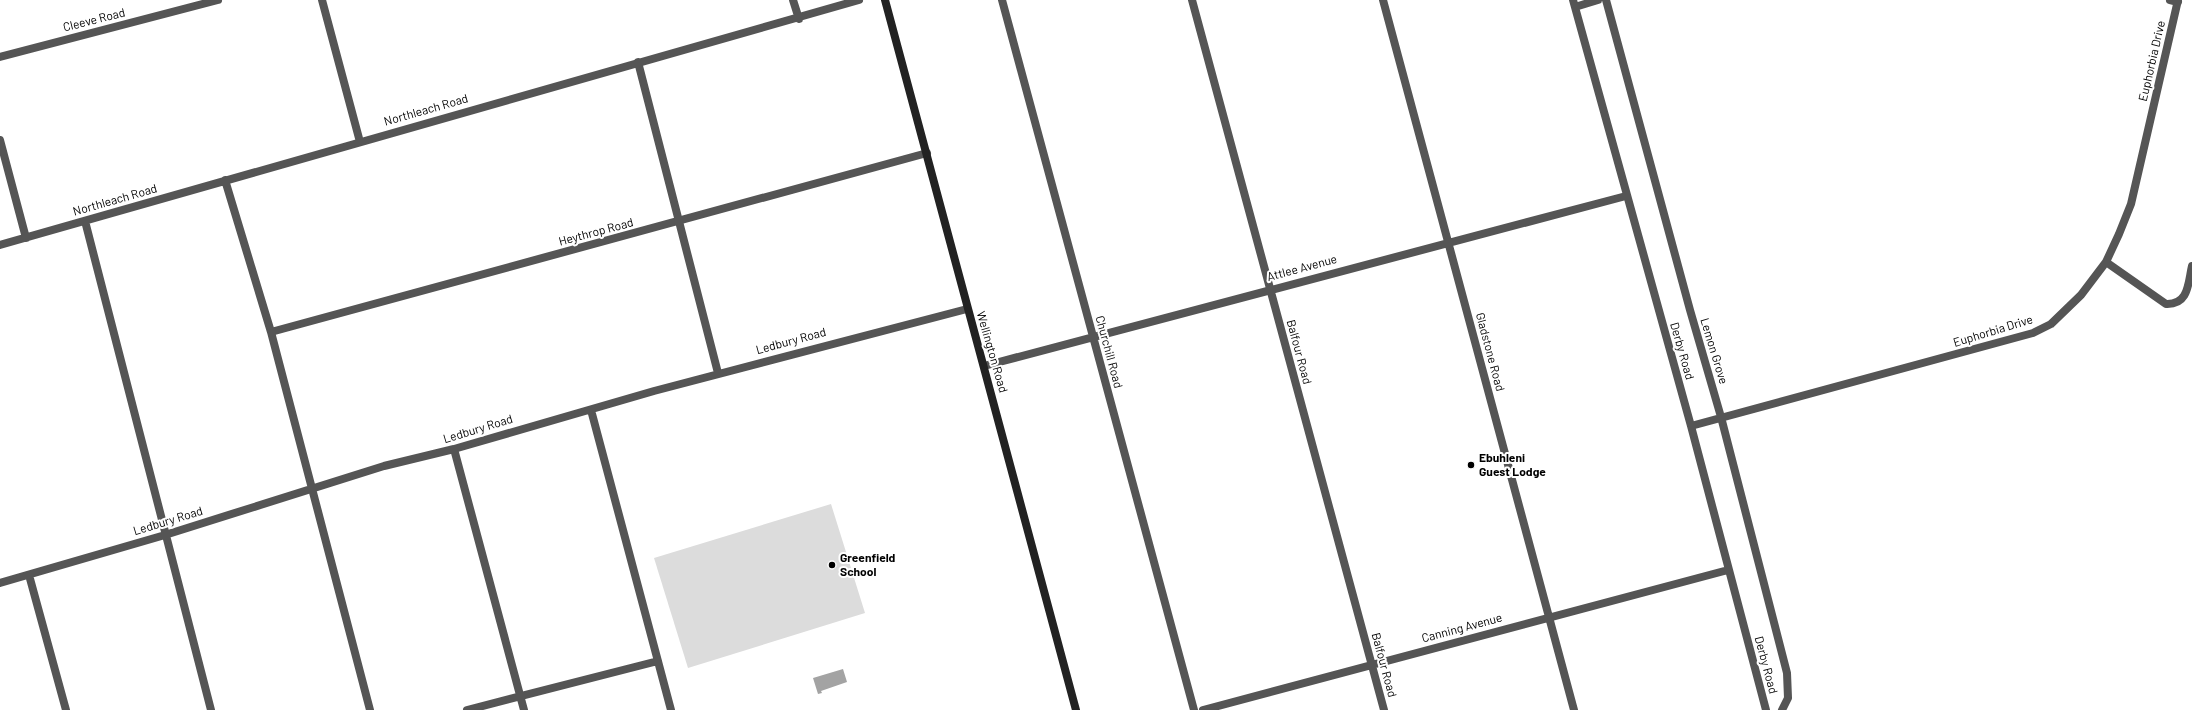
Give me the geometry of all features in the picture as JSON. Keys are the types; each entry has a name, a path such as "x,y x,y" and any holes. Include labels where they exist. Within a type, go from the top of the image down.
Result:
{"main road":[{"name":"Wellington Road","path":"885,0 928,154 967,309 984,366 1076,710"}],"street":[{"name":"Cleeve Road","path":"0,57 218,0"},
{"path":"322,0 360,142"},
{"path":"793,0 799,18"},
{"name":"Northleach Road","path":"0,245 859,0"},
{"name":"Churchill Road","path":"1002,0 1194,710"},
{"name":"Balfour Road","path":"1192,0 1384,710"},
{"name":"Gladstone Road","path":"1383,0 1574,710"},
{"path":"1574,4 1598,0"},
{"name":"Lemon Grove","path":"1606,0 1690,310 1721,417 1787,674 1788,698 1782,710"},
{"name":"Euphorbia Drive","path":"1690,426 2033,333 2051,324 2067,310 2106,262 2131,204 2175,1"},
{"name":"Derby Road","path":"1574,4 1766,710"},
{"path":"638,62 718,373"},
{"path":"0,140 26,238"},
{"name":"Heythrop Road","path":"271,332 928,154"},
{"path":"225,180 271,332 370,710"},
{"name":"Attlee Avenue","path":"984,366 1092,336 1182,314 1270,289 1626,196"},
{"path":"85,221 211,710"},
{"path":"2106,262 2166,304 2173,304 2182,300 2185,296 2192,266"},
{"name":"Ledbury Road","path":"0,583 165,535 384,466 454,449 526,427 591,410 718,373 967,309"},
{"path":"591,410 670,710"},
{"path":"454,449 524,710"},
{"name":"Canning Avenue","path":"1203,710 1728,570"},
{"path":"29,575 66,710"},
{"path":"467,710 658,661"}],"shaded area":[{"path":"831,504 865,613 688,668 654,558"},
{"path":"843,669 847,682 821,691 822,693 818,694 813,678"}],"place":[{"name":"Ebuhleni Guest Lodge","path":"1471,465"},
{"name":"Greenfield School","path":"832,565"}]}
